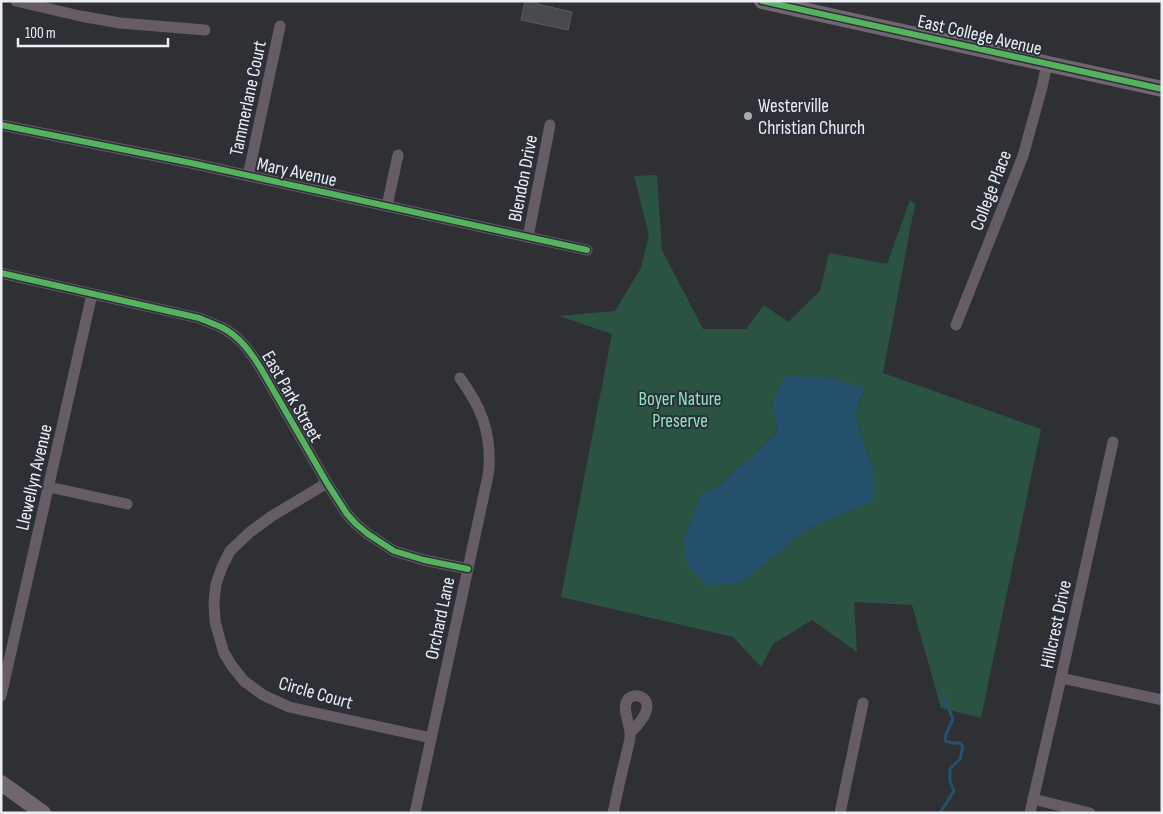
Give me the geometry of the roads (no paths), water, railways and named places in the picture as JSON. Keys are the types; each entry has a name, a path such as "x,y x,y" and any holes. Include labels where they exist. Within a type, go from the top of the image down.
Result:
{"street":[{"path":"16,1 120,23 205,30"},
{"name":"East College Avenue","path":"762,1 787,4 1162,89"},
{"name":"Tammerlane Court","path":"248,176 280,26"},
{"name":"College Place","path":"956,325 1023,156 1047,64"},
{"name":"Mary Avenue","path":"1,125 191,163 587,250"},
{"name":"Blendon Drive","path":"528,237 550,125"},
{"path":"387,206 398,155"},
{"name":"East Park Street","path":"1,273 199,318 222,327 248,348 327,483 347,514 356,524 394,551 468,569"},
{"name":"Llewellyn Avenue","path":"1,696 92,294"},
{"name":"Orchard Lane","path":"414,813 489,469 488,442 483,416 472,394 460,378"},
{"name":"Hillcrest Drive","path":"1030,813 1113,442"},
{"name":"Circle Court","path":"327,483 272,516 250,532 230,551 216,584 214,602 215,621 224,653 244,681 263,695 289,707 431,738"},
{"path":"49,487 127,504"},
{"path":"1061,678 1162,700"},
{"path":"840,813 863,703"},
{"path":"613,813 630,733"},
{"path":"1,783 43,813"},
{"path":"1033,799 1090,813"}],"water":[{"path":"785,376 820,377 865,387 855,414 874,473 874,500 807,529 759,569 737,584 705,585 687,566 684,540 701,494 717,488 777,432 772,402"}],"waterway":[{"path":"940,813 954,791 950,781 950,769 960,759 963,747 960,743 945,741 953,719 943,695"}],"place":[{"name":"Westerville Christian Church","path":"748,116"}],"park label":[{"name":"Boyer Nature Preserve","path":"680,409"}]}
